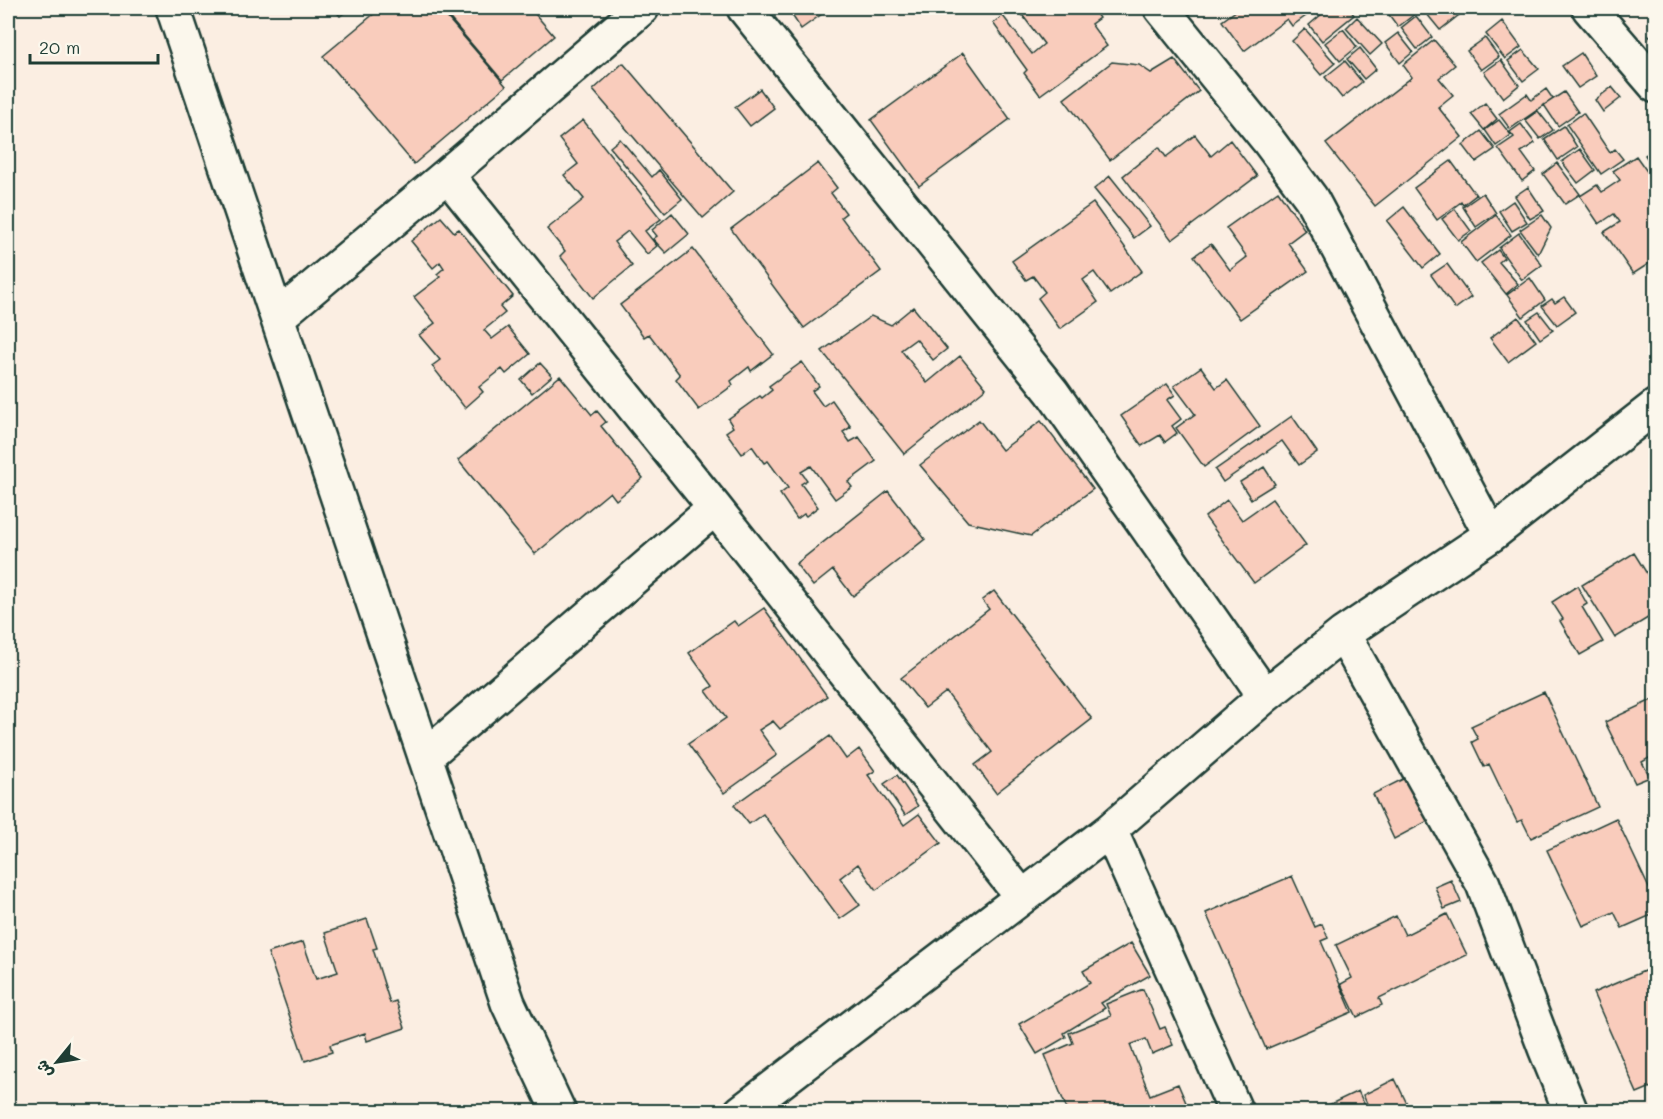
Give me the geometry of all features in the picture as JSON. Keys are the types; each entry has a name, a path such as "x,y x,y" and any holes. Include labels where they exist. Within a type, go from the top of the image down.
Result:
{"street":[{"path":"173,8 508,1003 559,1112"},
{"path":"278,316 642,8"},
{"path":"744,8 1052,392 1265,696"},
{"path":"1161,8 1267,139 1311,198 1491,535"},
{"path":"1589,8 1656,86"},
{"path":"447,175 715,508 1022,897"},
{"path":"741,1112 1110,830 1265,696 1343,634 1491,535 1656,406"},
{"path":"425,757 715,508"},
{"path":"1343,634 1483,884 1571,1112"},
{"path":"1110,830 1236,1112"}],"building":[{"path":"333,8 351,8 340,16"},
{"path":"381,8 439,8 506,86 414,164 323,56"},
{"path":"441,8 530,8 554,36 502,80"},
{"path":"789,8 828,8 829,9 801,29"},
{"path":"1017,8 1092,8 1099,18 1091,24 1107,46 1040,95 1024,73 1027,70 993,23 1003,16 1032,54 1044,44"},
{"path":"1240,8 1317,8 1292,26 1287,19 1244,51 1222,21"},
{"path":"1329,8 1349,8 1354,15 1322,41 1309,25"},
{"path":"1384,8 1411,8 1416,13 1398,27"},
{"path":"1422,8 1468,8 1440,30"},
{"path":"1416,16 1432,37 1417,49 1401,28"},
{"path":"1357,17 1382,44 1370,55 1346,28"},
{"path":"1502,21 1521,47 1505,59 1486,34"},
{"path":"1305,29 1335,63 1321,75 1292,41"},
{"path":"1343,29 1357,47 1340,61 1325,43"},
{"path":"1656,32 1656,44 1649,36"},
{"path":"1398,33 1413,52 1400,63 1385,43"},
{"path":"1485,38 1499,57 1481,70 1467,51"},
{"path":"1434,40 1455,65 1439,78 1453,95 1438,107 1462,137 1375,206 1326,144 1412,77 1403,65"},
{"path":"1360,48 1376,69 1364,79 1347,59"},
{"path":"1523,50 1539,69 1523,81 1508,61"},
{"path":"963,53 1010,119 919,186 871,120"},
{"path":"1581,53 1596,76 1578,88 1562,66"},
{"path":"1174,59 1199,91 1110,160 1064,99 1112,62 1139,65 1151,73"},
{"path":"1501,60 1519,85 1503,98 1484,72"},
{"path":"1345,61 1362,82 1342,98 1325,77"},
{"path":"623,63 733,192 703,218 593,90"},
{"path":"1612,87 1621,98 1603,112 1595,100"},
{"path":"760,89 774,108 750,126 735,107"},
{"path":"1546,89 1553,99 1510,129 1499,114 1527,94 1531,100"},
{"path":"1564,92 1578,112 1558,126 1544,105"},
{"path":"1485,103 1497,119 1484,130 1471,114"},
{"path":"1538,111 1553,130 1540,139 1525,120"},
{"path":"1583,113 1610,153 1615,149 1623,159 1601,174 1567,125"},
{"path":"583,120 661,219 645,231 657,246 647,254 628,231 614,242 632,266 593,298 560,256 565,251 547,229 584,199 564,175 578,164 559,139"},
{"path":"1499,120 1511,135 1496,146 1485,130"},
{"path":"1521,124 1535,143 1521,152 1535,171 1522,181 1498,148 1514,137 1510,132"},
{"path":"1564,126 1577,147 1558,160 1544,139"},
{"path":"1481,131 1495,149 1476,162 1463,145"},
{"path":"1195,135 1211,156 1230,140 1257,176 1172,240 1123,176 1159,147 1166,157"},
{"path":"620,139 652,177 659,170 682,199 665,213 610,147"},
{"path":"1656,148 1656,172 1645,155"},
{"path":"1580,149 1595,170 1578,183 1562,162"},
{"path":"1636,156 1656,184 1656,259 1633,274 1604,232 1620,222 1614,214 1599,224 1580,196 1597,185 1602,192 1620,180 1613,171"},
{"path":"1451,161 1476,195 1463,205 1461,202 1437,220 1414,188"},
{"path":"818,163 837,188 831,193 846,213 841,217 881,271 804,328 731,229"},
{"path":"1557,163 1580,194 1565,204 1543,174"},
{"path":"1110,176 1150,226 1134,238 1094,189"},
{"path":"1528,187 1544,211 1530,219 1515,196"},
{"path":"1278,191 1305,230 1288,243 1308,271 1240,319 1194,256 1211,244 1230,270 1247,257 1226,228"},
{"path":"1483,193 1496,213 1476,227 1463,207"},
{"path":"1513,201 1527,222 1512,231 1499,211"},
{"path":"1093,203 1142,271 1110,294 1094,272 1083,280 1098,302 1060,329 1038,298 1045,292 1033,276 1026,280 1012,261"},
{"path":"1404,207 1440,254 1423,268 1387,221"},
{"path":"1455,209 1471,231 1458,240 1442,219"},
{"path":"672,213 689,234 666,253 653,239 657,236 652,230"},
{"path":"1496,215 1511,235 1476,262 1461,242"},
{"path":"1542,215 1551,228 1538,254 1520,230"},
{"path":"441,217 454,232 459,229 513,296 500,307 505,313 484,330 492,339 508,327 530,354 506,374 502,369 479,387 483,392 465,408 432,366 440,360 419,335 435,323 414,297 440,277 437,274 444,268 440,262 433,268 411,241"},
{"path":"1519,233 1542,265 1522,280 1499,248"},
{"path":"693,249 773,354 751,371 749,367 731,381 733,385 699,410 676,379 680,375 649,334 644,337 620,305"},
{"path":"1498,250 1504,258 1499,262 1518,284 1506,294 1481,263"},
{"path":"1447,264 1471,297 1455,309 1431,275"},
{"path":"1530,278 1545,300 1523,317 1507,295"},
{"path":"1564,297 1575,312 1557,325 1542,306 1552,299 1555,303"},
{"path":"913,307 947,349 933,360 916,339 901,350 927,383 960,356 986,388 904,454 822,351 871,316 891,325"},
{"path":"1539,312 1553,330 1540,339 1527,320"},
{"path":"1518,317 1536,341 1508,362 1490,338"},
{"path":"802,362 819,386 812,391 823,406 832,400 851,427 843,432 850,442 859,437 876,461 848,482 852,487 835,499 811,466 801,472 807,480 801,484 818,507 806,516 804,514 797,519 780,494 788,488 768,461 764,463 752,446 742,454 726,432 733,427 728,419 760,396 762,398 772,390 769,386"},
{"path":"540,363 552,376 532,393 521,380"},
{"path":"1201,367 1216,388 1227,380 1260,426 1204,467 1176,428 1195,414 1174,386"},
{"path":"560,376 592,415 597,411 606,422 601,426 643,478 616,500 610,492 535,554 458,460"},
{"path":"1167,384 1175,395 1167,400 1181,419 1172,426 1177,433 1165,442 1160,435 1142,446 1121,416"},
{"path":"1292,416 1317,452 1299,465 1282,441 1223,482 1215,470"},
{"path":"979,420 1002,450 1041,421 1093,489 1031,536 968,522 920,465"},
{"path":"1264,467 1275,484 1251,499 1240,482"},
{"path":"888,491 925,539 853,596 833,570 813,586 796,564"},
{"path":"1272,499 1306,545 1254,583 1205,517 1227,500 1242,520"},
{"path":"1656,516 1656,531 1649,521"},
{"path":"1634,553 1656,588 1656,597 1651,599 1656,607 1656,613 1615,638 1582,585"},
{"path":"1577,586 1587,604 1582,607 1603,642 1580,655 1560,621 1563,619 1552,602"},
{"path":"994,591 1092,719 996,793 975,765 992,752 946,692 925,708 901,678 989,609 982,600"},
{"path":"764,608 827,696 780,729 773,721 759,730 777,755 724,793 688,744 726,718 706,691 713,686 689,653 734,621 738,626"},
{"path":"1544,692 1598,807 1531,838 1522,820 1517,822 1489,764 1484,767 1472,742 1478,739 1471,726"},
{"path":"1656,698 1656,754 1642,762 1650,777 1635,783 1605,722"},
{"path":"830,736 846,759 859,749 875,771 868,775 904,825 919,814 941,843 876,890 858,864 840,878 860,905 840,919 763,814 749,824 734,805"},
{"path":"897,775 918,806 905,815 884,784"},
{"path":"1407,777 1428,821 1394,839 1373,794"},
{"path":"1656,810 1656,833 1647,814"},
{"path":"1616,818 1656,903 1656,913 1622,928 1614,912 1583,926 1547,850"},
{"path":"1292,876 1315,927 1322,924 1328,938 1321,941 1352,1012 1266,1049 1206,913"},
{"path":"1451,880 1461,902 1444,909 1435,887"},
{"path":"1447,914 1467,955 1379,998 1382,1005 1357,1017 1341,984 1352,978 1336,945 1396,916 1405,935"},
{"path":"367,919 377,948 373,949 390,1003 396,1001 405,1028 367,1041 365,1033 330,1045 332,1052 305,1061 268,953 303,942 316,979 338,972 325,933"},
{"path":"1131,943 1150,975 1101,1003 1105,1008 1064,1033 1066,1037 1037,1054 1019,1024 1090,983 1083,971"},
{"path":"1656,966 1656,1085 1637,1093 1593,993"},
{"path":"1143,989 1160,1029 1165,1027 1173,1045 1152,1054 1146,1039 1130,1045 1150,1095 1178,1084 1190,1112 1068,1112 1045,1055 1073,1043 1069,1033 1111,1016 1106,1004"},
{"path":"1395,1079 1411,1112 1371,1112 1363,1095"},
{"path":"1358,1091 1368,1112 1316,1112 1316,1111"}]}
